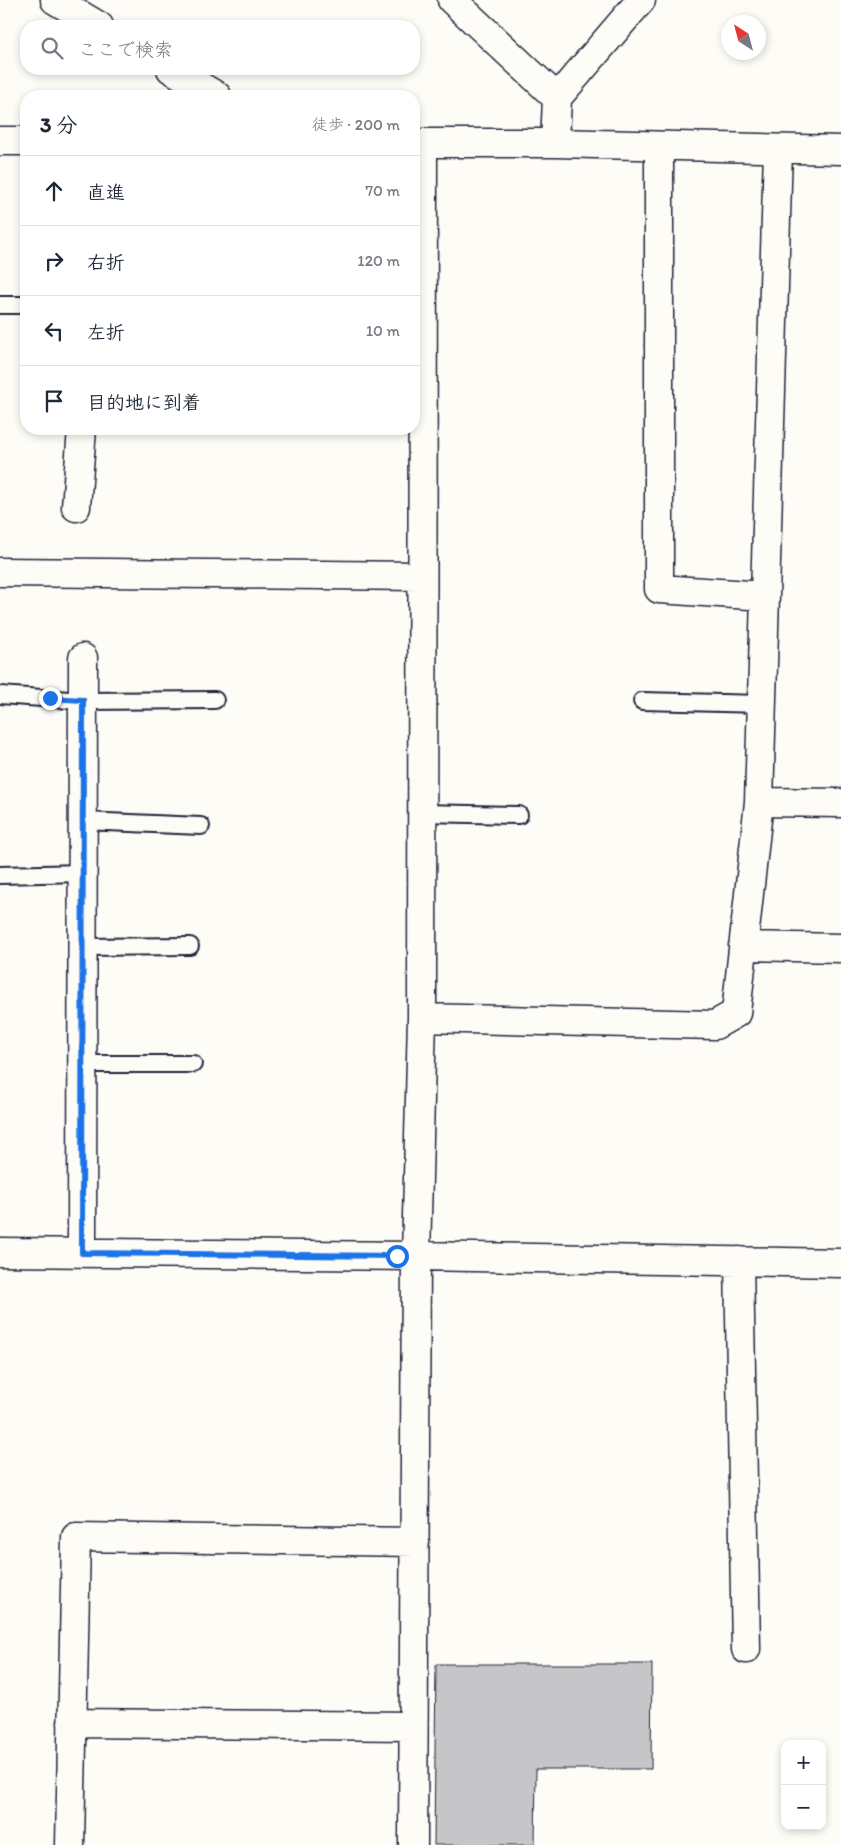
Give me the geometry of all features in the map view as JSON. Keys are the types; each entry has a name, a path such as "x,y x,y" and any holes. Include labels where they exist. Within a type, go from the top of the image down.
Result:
{"street":[{"path":"54,0 89,20"},
{"path":"452,0 557,98"},
{"path":"555,143 557,98 641,0"},
{"path":"181,75 208,90"},
{"path":"0,141 20,141"},
{"path":"420,143 555,143 841,150"},
{"path":"659,146 660,589 765,596"},
{"path":"422,1018 715,1025 736,1013 759,802 778,149"},
{"path":"413,1845 416,1256 422,1018 420,287"},
{"path":"76,507 82,435"},
{"path":"0,572 422,576"},
{"path":"82,1253 83,658"},
{"path":"759,802 841,803"},
{"path":"743,946 841,948"},
{"path":"0,1252 841,1263"},
{"path":"738,1262 746,1648"},
{"path":"70,1845 76,1537 415,1542"},
{"path":"72,1723 414,1726"}],"lane":[{"path":"0,305 20,305"},
{"path":"0,695 83,700 214,700"},
{"path":"642,701 762,704"},
{"path":"422,813 519,815"},
{"path":"83,822 201,826"},
{"path":"0,875 83,873"},
{"path":"82,947 190,946"},
{"path":"82,1064 193,1064"}],"building":[{"path":"436,1664 652,1664 651,1769 536,1769 535,1845 434,1845"}],"route":[{"path":"50,698 83,700 82,1253 397,1256"}]}
